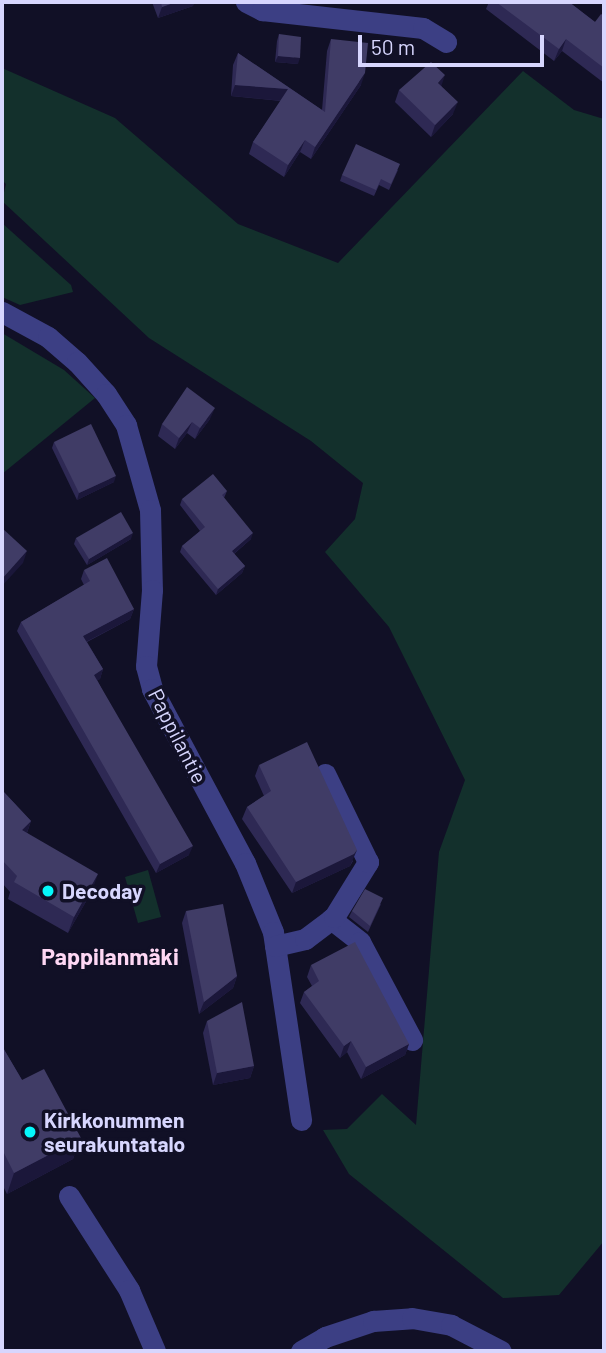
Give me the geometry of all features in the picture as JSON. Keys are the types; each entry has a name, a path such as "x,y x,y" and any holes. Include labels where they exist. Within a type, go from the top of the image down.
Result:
{"street":[{"path":"246,2 262,10 423,28 446,41"},
{"name":"Pappilantie","path":"2,312 48,337 77,362 106,394 126,425 150,510 152,590 146,666 152,689 245,863 275,946 301,1120"},
{"path":"275,946 304,939 331,919 368,862 325,774"},
{"path":"331,919 360,942 412,1040"},
{"path":"69,1196 129,1290 155,1351"},
{"path":"302,1351 325,1337 373,1321 412,1318 451,1325 501,1351"}],"green space":[{"path":"2,68 115,118 238,224 338,263 523,71 574,110 604,119 604,1241 559,1295 503,1298 349,1174 323,1130 347,1129 382,1094 416,1125 439,852 465,780 389,627 325,552 355,519 363,483 311,441 149,338 2,201 6,184 2,180"},
{"path":"2,223 71,285 73,292 20,305 2,297"},
{"path":"2,333 64,370 95,398 2,474"},
{"path":"148,870 161,917 138,923 125,877"}],"building":[{"path":"161,2 176,2 162,7"},
{"path":"496,2 569,2 595,22 601,14 604,16 604,68 566,39 559,49"},
{"path":"279,34 301,37 300,58 278,56"},
{"path":"331,39 368,43 365,73 315,147 305,140 288,165 253,142 288,89 235,85 238,53 325,112"},
{"path":"431,62 445,75 438,83 458,102 435,125 399,90"},
{"path":"356,144 400,164 391,184 381,179 376,190 342,175"},
{"path":"187,387 215,408 200,428 192,422 179,438 162,424"},
{"path":"91,424 116,476 79,493 54,442"},
{"path":"213,474 227,491 222,495 253,533 232,551 245,566 218,589 182,546 205,527 182,499"},
{"path":"121,512 133,533 89,559 76,538"},
{"path":"2,528 27,551 2,579"},
{"path":"107,558 134,609 83,636 103,669 94,675 193,846 160,864 21,622 90,581 84,570"},
{"path":"307,742 357,850 354,854 296,882 247,807 271,791 259,765"},
{"path":"2,790 31,821 22,830 98,874 74,917 14,882 17,876 2,860"},
{"path":"365,889 383,898 370,926 352,911"},
{"path":"223,904 237,976 204,1002 186,911"},
{"path":"355,942 409,1044 366,1067 351,1041 344,1046 304,992 319,981 311,965"},
{"path":"242,1002 254,1066 217,1073 207,1021"},
{"path":"2,1046 22,1080 44,1069 81,1138 14,1173 2,1149"}],"place":[{"name":"Decoday","path":"48,891"},
{"name":"Kirkkonummen seurakuntatalo","path":"30,1132"}],"district":[{"name":"Pappilanmäki","path":"110,956"}]}
